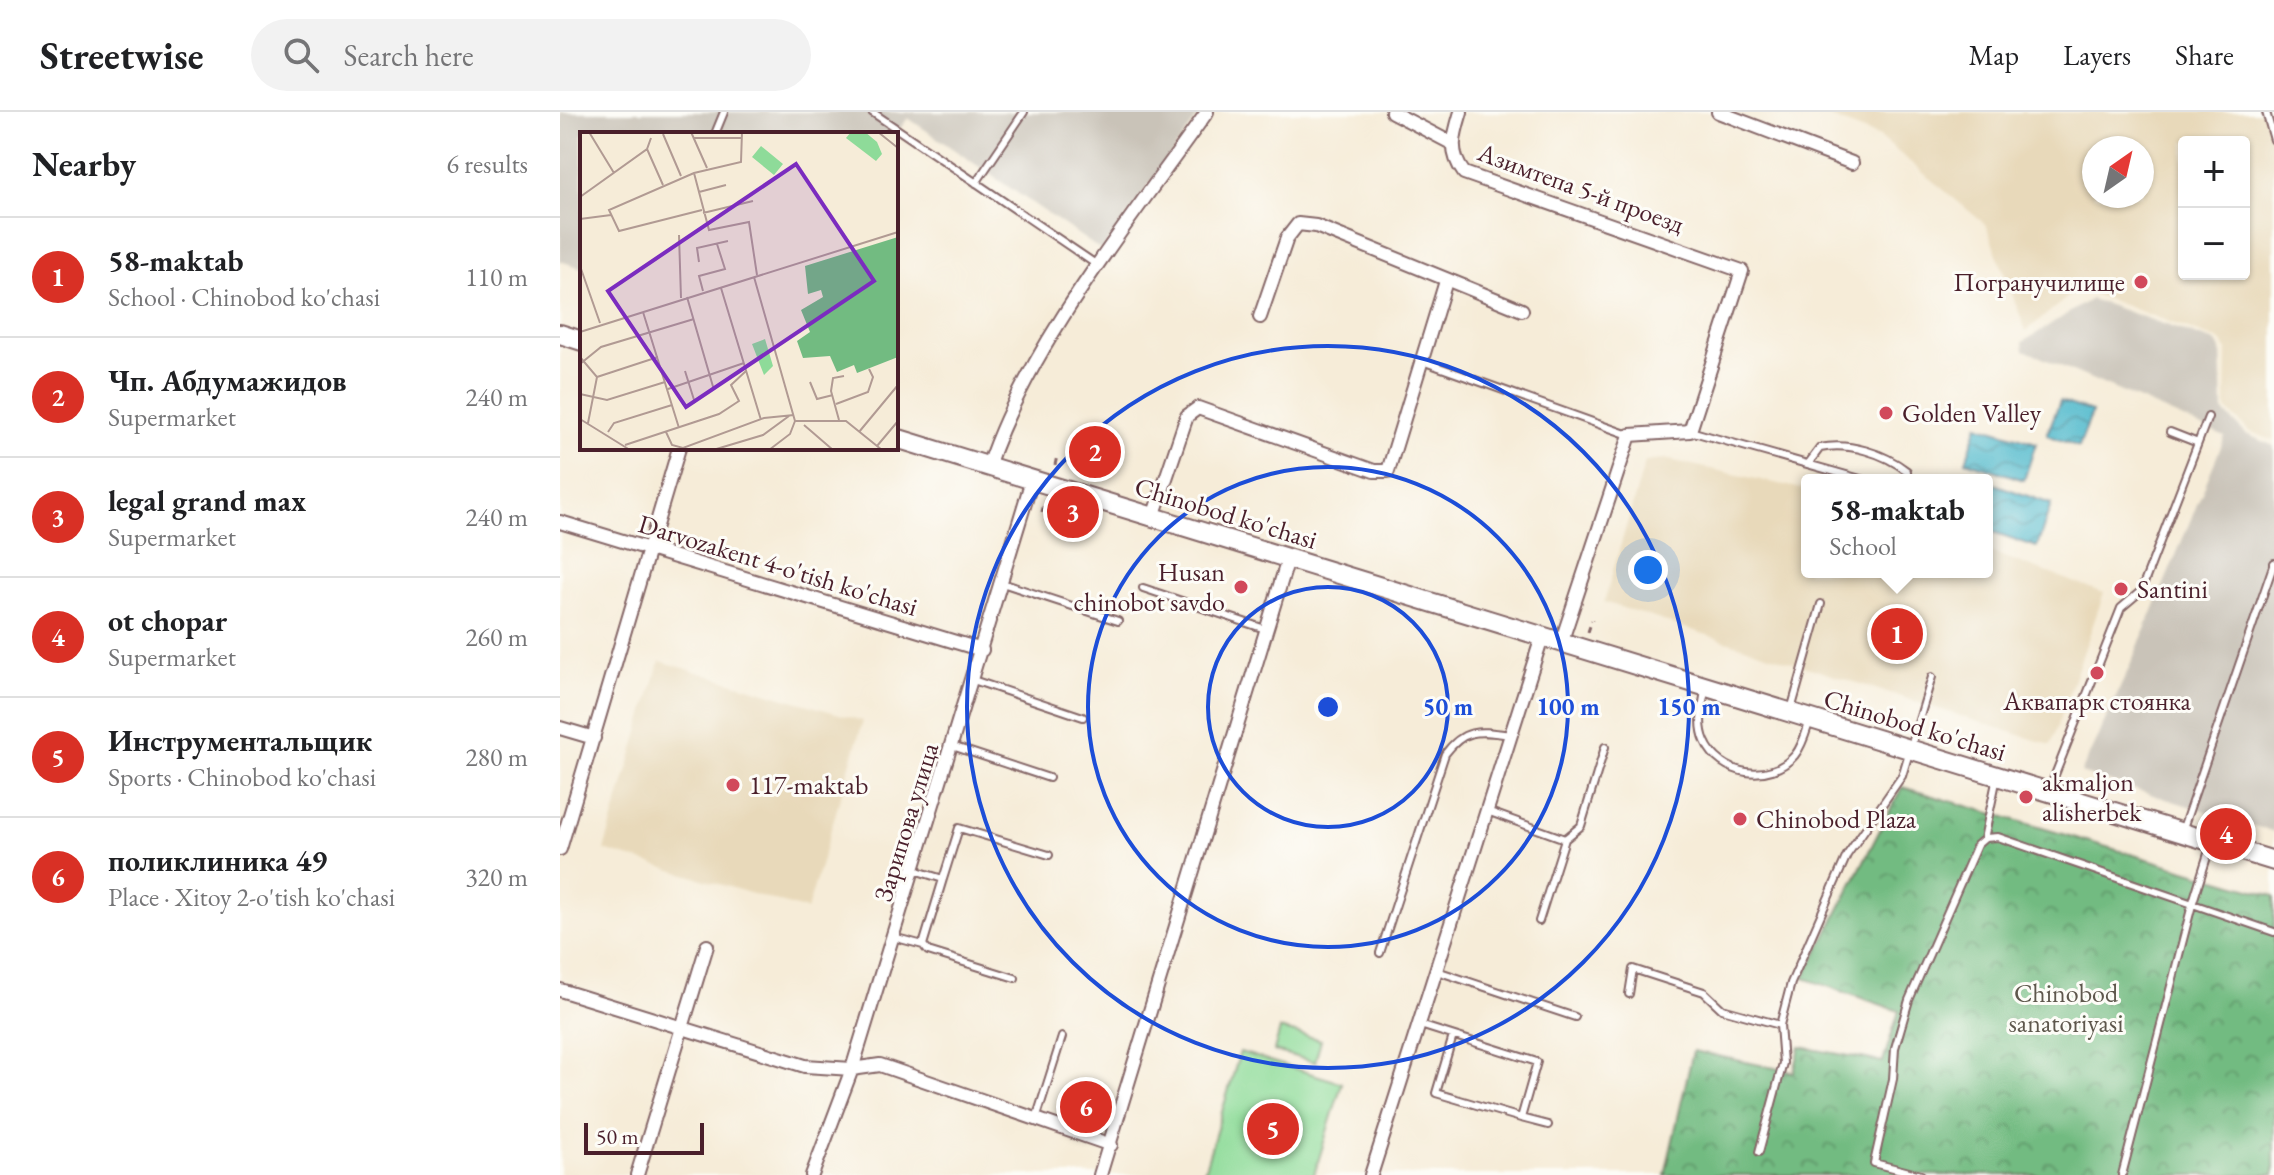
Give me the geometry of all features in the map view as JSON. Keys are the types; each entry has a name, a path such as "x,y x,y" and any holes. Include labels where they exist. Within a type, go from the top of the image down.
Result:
{"main road":[{"path":"560,334 580,340"},
{"name":"Chinobod ko'chasi","path":"898,439 2274,861"}],"street":[{"path":"988,466 1015,399 1098,266 1207,112"},
{"path":"1392,112 1453,144"},
{"name":"Азимтепа 5-й проезд","path":"1461,112 1453,144 1455,161 1464,173 1742,271 1690,431"},
{"path":"1718,112 1852,163"},
{"path":"1260,317 1287,238 1298,224 1316,226 1522,310"},
{"path":"1153,517 1187,416 1198,408 1374,471 1388,471 1446,281"},
{"path":"1561,643 1630,435 1690,431"},
{"path":"560,849 678,450"},
{"name":"Зарипова улица","path":"812,1175 852,1069 1032,480"},
{"name":"Darvozakent 4-o'tish ko'chasi","path":"560,522 982,650"},
{"path":"1100,1175 1288,559"},
{"path":"1371,1175 1542,637"},
{"path":"560,728 594,738"},
{"path":"637,1175 707,946"},
{"path":"560,990 805,1066 852,1069 880,1065 1111,1145"}],"lane":[{"path":"716,132 724,112"},
{"path":"872,112 1098,266"},
{"path":"976,183 1024,112"},
{"path":"2266,112 2274,140"},
{"path":"1422,361 1630,435"},
{"path":"2047,793 2121,608 2141,591 2208,417"},
{"path":"1690,431 1843,474"},
{"path":"2170,432 2198,443"},
{"path":"1808,464 1820,448 1840,444 1894,461 1907,474"},
{"path":"2181,834 2274,563"},
{"path":"1002,583 1118,621"},
{"path":"1143,588 1268,630"},
{"path":"1790,713 1821,604"},
{"path":"1759,1152 1783,1063 1780,1025 1791,983 1847,855 1902,776 1932,677"},
{"path":"973,680 1083,717"},
{"path":"1706,687 1701,720 1704,739 1718,759 1741,772 1768,771 1789,760 1802,745 1810,720"},
{"path":"1380,953 1445,754 1456,739 1477,731 1511,735"},
{"path":"952,746 1049,778"},
{"path":"1539,921 1565,839 1581,826 1605,747"},
{"path":"1984,839 1997,777"},
{"path":"1487,811 1565,839"},
{"path":"923,945 959,828 1049,855"},
{"path":"1921,1175 1874,1163 1893,1079 1895,1048 1909,1000 1977,845 1984,839 1998,837 2274,932"},
{"path":"2122,1175 2192,905 2211,844"},
{"path":"914,870 943,879"},
{"path":"893,937 1015,978"},
{"path":"1629,994 1633,969 1704,992 1722,1009 1780,1025"},
{"path":"1437,971 1575,1017"},
{"path":"1420,1025 1537,1062 1521,1118"},
{"path":"1453,1036 1436,1093 1548,1125"},
{"path":"1036,1119 1062,1037"}],"path":[{"path":"1055,465 1057,456"},
{"path":"1042,512 1047,495"},
{"path":"1588,632 1592,620"}],"shaded area":[{"path":"560,112 1201,112 1102,251 908,118 898,132 580,132 580,267 560,261"},
{"name":"Погранучилище","path":"1815,112 2274,112 2274,441 2249,431 2226,409 2227,350 2221,341 2083,290 2074,292 2026,331 1986,225 1880,137"},
{"path":"2091,299 2215,342 2221,350 2223,411 2246,434 2274,446 2274,832 2081,773 2130,666 2225,437 2024,350 2023,342"},
{"path":"1665,459 1801,489 1801,578 1993,578 1993,553 2104,593 2051,745 1604,602 1645,462"},
{"name":"117-maktab","path":"660,661 863,721 807,910 604,850"}],"green space":[{"name":"Chinobod sanatoriyasi","path":"1902,787 2274,896 2274,1175 1665,1175 1693,1051 1794,1072 1800,1047 1883,1062 1899,1011 1804,978"},
{"path":"1280,1029 1321,1040 1315,1062 1274,1051"},
{"path":"1240,1052 1342,1083 1314,1175 1203,1175"}],"water":[{"path":"2060,401 2092,412 2079,447 2047,435"},
{"path":"1978,425 2036,443 2024,480 1966,461"},
{"path":"1993,484 2051,504 2037,547 1993,532"}],"place":[{"name":"Погранучилище","path":"2141,282"},
{"name":"Golden Valley","path":"1886,413"},
{"name":"Чп. Абдумажидов","path":"1095,452"},
{"name":"legal grand max","path":"1073,512"},
{"name":"Husan chinobot savdo","path":"1241,587"},
{"name":"Santini","path":"2121,589"},
{"name":"58-maktab","path":"1897,634"},
{"name":"Аквапарк стоянка","path":"2097,673"},
{"name":"117-maktab","path":"733,785"},
{"name":"akmaljon alisherbek","path":"2026,797"},
{"name":"Chinobod Plaza","path":"1740,819"},
{"name":"ot chopar","path":"2226,834"},
{"name":"поликлиника 49","path":"1086,1107"},
{"name":"Инструментальщик","path":"1273,1129"}]}
